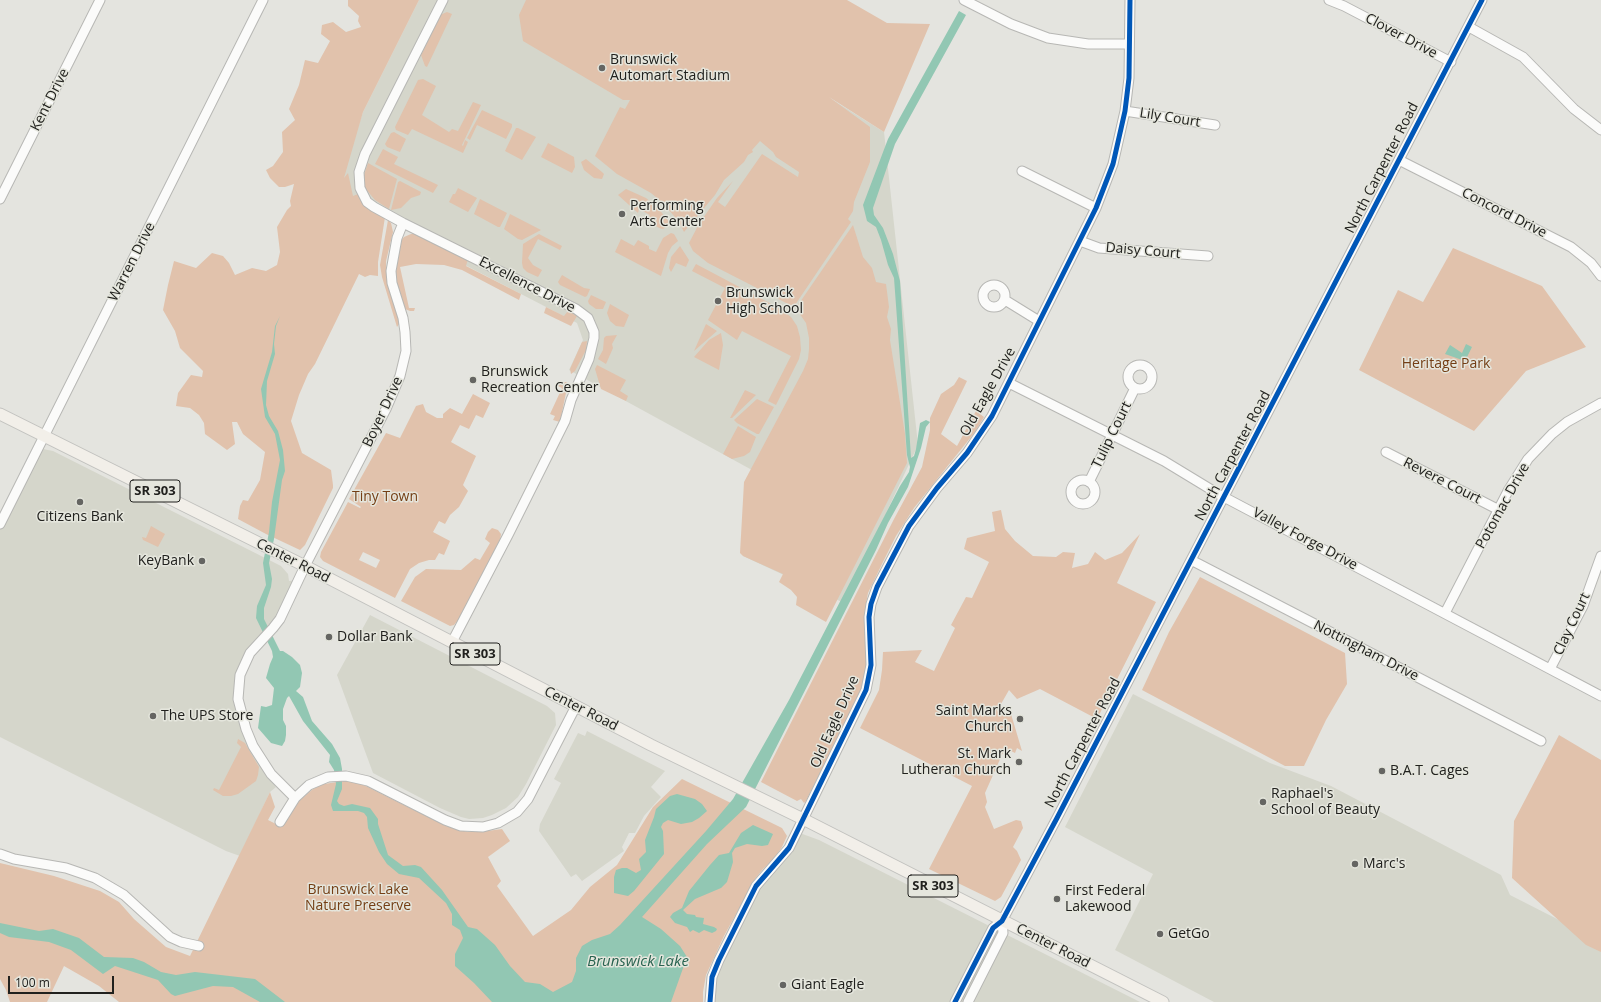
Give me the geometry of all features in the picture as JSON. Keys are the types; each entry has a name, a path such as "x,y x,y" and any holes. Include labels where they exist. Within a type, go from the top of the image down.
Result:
{"main road":[{"name":"Center Road","path":"0,414 305,566 576,706 803,819 1163,1002"}],"street":[{"name":"Kent Drive","path":"0,199 100,0"},
{"name":"Warren Drive","path":"0,524 263,0"},
{"name":"Excellence Drive","path":"443,0 365,154 359,172 360,188 367,202 403,223 576,309 588,318 594,332 592,349 577,384 565,421 510,533 452,642"},
{"path":"964,0 1011,24 1048,38 1088,44 1129,44"},
{"name":"Old Eagle Drive","path":"710,1002 712,977 722,953 756,886 789,848 866,690 871,665 869,617 871,604 877,587 909,526 926,502 968,453 980,435 1009,384 1096,208 1113,164 1125,111 1129,78 1130,0"},
{"name":"Clover Drive","path":"1329,0 1351,9 1450,62"},
{"name":"North Carpenter Road","path":"1002,921 1225,497 1482,0"},
{"path":"1469,27 1523,57 1574,109 1601,130"},
{"name":"Lily Court","path":"1125,111 1215,125"},
{"name":"Concord Drive","path":"1399,160 1571,247 1591,263 1601,276"},
{"path":"1022,171 1096,208"},
{"name":"Boyer Drive","path":"295,798 271,774 261,760 246,729 238,699 239,681 244,663 250,653 280,619 305,566 386,409 403,369 406,351 405,332 403,318 392,283 391,271 397,238 403,223"},
{"name":"Daisy Court","path":"1080,241 1099,248 1208,256"},
{"path":"1005,300 1040,322"},
{"name":"Valley Forge Drive","path":"1009,384 1164,461 1192,479 1225,497 1601,696"},
{"name":"Tulip Court","path":"1089,482 1135,388"},
{"name":"Potomac Drive","path":"1445,613 1518,474 1539,447 1567,422 1601,403"},
{"name":"Revere Court","path":"1386,452 1499,510"},
{"name":"Clay Court","path":"1550,669 1582,606 1601,556"},
{"name":"Nottingham Drive","path":"1191,560 1541,741"},
{"path":"280,822 295,798 309,785 320,780 336,776 350,776 368,781 456,824 475,827 498,823 517,812 528,799 576,706"},
{"path":"0,854 14,859 66,868 95,878 124,896 170,937 181,942 199,946"},
{"path":"955,1002 993,928 1002,921"},
{"path":"968,1002 1003,933 1002,921"}],"shaded area":[{"name":"Brunswick High School","path":"419,0 714,0 746,30 761,55 884,132 918,445 844,603 743,556 752,470 569,370 583,340 577,323 465,265 468,259 336,192 363,112"},
{"path":"38,448 53,451 281,566 288,574 289,581 297,580 280,619 256,644 238,687 251,750 276,787 270,792 240,856 226,851 0,737 0,524"},
{"path":"370,615 547,706 555,713 556,725 526,784 518,797 506,808 483,818 469,819 461,817 440,808 373,773 337,675"},
{"path":"1133,694 1270,763 1331,786 1501,875 1510,895 1561,921 1601,945 1601,1002 1214,1002 1115,950 1153,874 1065,827"},
{"path":"587,731 665,771 651,787 661,797 644,816 635,833 629,833 622,847 624,851 582,881 576,874 571,877 539,831 540,824 561,783 554,779 578,733 585,736"},
{"path":"797,832 819,840 1140,1002 710,1002 719,960 756,886"}],"green space":[{"path":"348,0 419,0 363,112 344,178 348,173 353,196 358,194 385,217 378,262 378,276 370,275 365,277 359,274 315,364 308,374 299,395 291,421 302,453 331,470 333,485 333,488 305,545 300,550 238,519 240,506 243,500 248,501 260,480 265,452 243,434 237,422 232,422 235,444 227,450 205,434 204,423 199,415 190,408 176,406 178,393 191,375 202,377 203,371 180,348 175,331 163,310 174,261 196,268 212,253 223,256 229,263 235,275 252,268 266,271 277,265 280,252 277,227 291,206 290,201 294,184 279,187 270,178 266,170 273,166 283,152 282,132 295,120 289,109 299,85 305,60 318,63 330,41 321,34 322,25 333,22 346,32 361,27 358,21 359,16 348,6"},
{"path":"526,0 847,0 887,23 930,24 884,132 829,97 870,127 870,162 854,202 853,211 848,219 851,222 795,305 790,305 708,263 693,251 689,243 699,224 717,198 733,181 718,202 725,207 762,154 798,177 799,172 776,157 773,152 760,141 744,162 724,180 715,195 684,232 679,222 663,203 651,193 617,174 595,156 620,107 625,109 630,100 623,100 523,41 519,15"},
{"path":"447,12 452,14 427,67 425,66 421,55 440,15"},
{"path":"423,79 436,86 422,115 449,132 452,129 458,131 473,102 481,105 462,145 463,146 465,140 468,142 463,153 412,129 408,135 396,130 395,127 418,80"},
{"path":"482,110 512,124 506,139 477,125 470,140 467,138"},
{"path":"516,128 536,137 522,160 505,151"},
{"path":"394,132 406,139 400,152 387,147 385,144 391,133"},
{"path":"548,143 574,157 575,167 572,173 541,157"},
{"path":"383,149 398,157 394,164 438,185 433,193 375,164"},
{"path":"586,159 604,174 602,179 594,178 584,170 581,162"},
{"path":"368,163 397,179 389,209 375,200 365,188 363,178"},
{"path":"400,181 421,192 420,195 411,198 401,208 391,210 398,182"},
{"path":"458,188 477,198 468,212 449,202"},
{"path":"626,189 646,198 658,208 670,223 668,226 663,229 659,228 647,220 650,215 639,209 638,213 618,195"},
{"path":"480,199 507,213 500,227 474,214"},
{"path":"510,214 541,230 522,240 518,239 504,229"},
{"path":"388,220 391,223 393,232 386,261 386,276 399,324 397,327 382,277 380,265"},
{"path":"853,225 863,257 872,268 876,282 886,284 889,307 887,317 891,329 890,340 905,434 907,463 826,622 796,605 797,597 791,590 779,582 783,574 743,556 740,553 744,482 808,359 809,338 806,323 797,310 798,305"},
{"path":"671,233 674,234 678,241 672,246 668,253 661,276 615,252 621,239 634,246 638,240 649,246 649,249 656,252 663,238"},
{"path":"411,234 419,234 468,259 466,266 521,294 519,300 462,270 444,265 416,264 400,267 409,308 415,308 414,311 405,309 398,288 395,272 399,243 404,237"},
{"path":"539,234 562,246 560,250 538,239 528,258 533,265 542,270 538,277 527,272 523,268 522,263 523,244"},
{"path":"680,246 689,260 686,267 676,263 671,272 669,268 671,257"},
{"name":"Heritage Park","path":"1453,248 1542,286 1586,347 1526,371 1474,431 1359,370 1398,290 1423,302"},
{"path":"696,264 779,308 791,317 797,326 801,350 799,359 776,405 768,401 791,356 742,331 737,340 708,320 725,288 692,271"},
{"path":"562,275 584,288 590,289 587,296 585,297 560,285 558,282"},
{"path":"591,295 606,302 603,309 596,309 589,304 588,301"},
{"path":"610,304 629,315 624,327 616,326 610,321 607,313"},
{"path":"546,307 564,316 568,311 577,316 571,326 544,313"},
{"path":"706,324 717,331 694,351"},
{"path":"721,333 723,345 719,370 694,357 709,340"},
{"path":"617,335 612,344 613,348 606,364 598,359 603,350 604,338 606,336"},
{"path":"587,341 586,350 575,371 571,374 570,369 582,342"},
{"path":"597,365 626,380 620,391 628,396 626,401 601,389 595,369"},
{"path":"959,377 967,381 941,434 957,446 976,411 984,417 975,432 914,508 896,536 882,564 868,593 864,615 865,639 868,656 866,674 861,689 806,801 804,803 801,799 797,801 761,782 894,519 922,467 930,430 930,418 941,394 954,385"},
{"path":"558,382 568,383 560,422 553,420 555,416 550,414 562,388 558,386"},
{"path":"745,390 756,395 732,418 730,418"},
{"name":"Tiny Town","path":"473,394 490,403 483,418 476,415 469,429 460,425 451,442 476,456 463,485 468,491 459,507 450,515 445,524 439,521 433,532 450,541 444,555 439,553 435,560 419,563 410,569 395,598 323,561 320,557 321,552 348,502 360,508 361,507 349,499 386,433 400,438 416,406 423,404 426,412 437,418 443,418 443,414 450,408 462,414","holes":["363,552 380,560 376,568 359,560"]},
{"path":"757,399 774,407 759,434 734,420"},
{"path":"738,426 756,437 750,452 744,456 732,459 723,454"},
{"path":"1001,510 1005,529 1015,541 1033,556 1056,557 1063,552 1075,553 1072,568 1088,564 1095,552 1105,560 1122,553 1140,534 1117,583 1156,602 1097,719 1040,689 1017,699 1009,690 997,711 1002,714 1011,714 1022,751 1017,748 1015,753 1005,748 985,793 987,802 985,807 994,829 1016,820 1021,821 1023,828 1013,847 1017,851 1021,860 1001,897 995,901 929,869 972,786 860,728 879,690 883,652 922,650 915,662 934,671 955,628 951,625 966,597 972,598 989,562 964,549 967,538 995,531 992,512"},
{"path":"151,526 165,534 158,547 143,540 142,537 146,538"},
{"path":"492,528 498,530 501,534 500,541 459,619 454,625 450,626 401,601 415,577 426,569 461,570 475,558 480,560 490,543 485,539 488,532"},
{"path":"1200,577 1345,653 1347,684 1326,720 1304,766 1285,766 1142,690 1169,632"},
{"path":"1559,735 1601,760 1601,952 1586,945 1512,878 1514,821"},
{"path":"238,739 245,743 259,767 258,775 256,781 238,794 223,796 213,790 214,788 219,790 241,747 237,743"},
{"name":"Brunswick Lake Nature Preserve","path":"682,779 782,828 787,836 782,847 772,861 755,879 724,936 706,975 703,1002 119,1002 99,986 64,966 47,1002 10,1002 0,979 0,863 54,876 100,891 119,902 134,919 166,947 190,956 270,792 275,807 268,820 282,827 299,801 313,789 324,784 353,781 446,826 468,832 502,829 510,841 488,857 501,881 497,886 533,936 571,910 590,887 617,865 653,807"}],"water":[{"name":"Brunswick Lake","path":"959,11 966,15 895,144 873,208 874,215 883,228 893,254 900,281 911,458 914,456 916,449 920,423 926,420 930,422 926,427 921,448 908,487 888,523 876,550 746,807 707,844 642,917 661,929 680,946 687,957 671,1002 492,1002 455,966 455,954 463,938 460,930 452,925 452,914 446,903 419,878 399,874 387,864 379,852 368,828 367,817 364,813 358,811 333,811 331,805 336,784 334,770 329,762 330,755 303,721 289,696 283,709 283,720 286,726 286,735 282,746 271,743 258,728 261,706 266,707 272,705 274,688 266,678 273,657 272,651 256,618 257,606 266,585 263,563 280,460 275,434 265,417 261,389 272,352 275,326 280,316 276,326 274,344 275,354 267,381 266,405 269,416 278,431 283,450 285,471 282,480 274,539 269,563 272,579 264,608 264,619 280,651 283,651 292,657 300,665 302,673 300,687 296,691 303,697 312,721 332,744 340,758 342,769 342,789 337,801 339,804 344,806 352,804 370,808 378,819 378,824 388,855 403,866 415,865 421,867 442,890 468,927 477,929 495,945 510,966 525,982 540,984 553,992 572,982 576,971 576,958 582,946 592,940 610,934 620,925 706,831 733,799 789,700 900,486 909,472 910,467 907,455 894,278 888,265 876,227 867,221 863,205 888,139"},
{"path":"1466,344 1472,347 1465,361 1445,354 1450,345 1462,353"},
{"path":"677,794 695,799 702,804 707,811 692,822 681,824 668,820 663,823 661,827 663,831 664,854 634,891 628,896 614,893 614,877 616,870 627,868 636,873 641,870 639,859 646,852 645,840 656,809 670,796"},
{"path":"753,825 773,834 768,845 762,846 747,844 735,848 732,853 733,862 727,882 721,888 695,899 683,910 687,914 704,918 703,924 714,927 717,929 716,931 712,933 704,930 699,933 693,930 690,932 687,927 675,923 670,917 673,913 682,908 689,891 719,855 729,853 741,833"},
{"path":"0,923 39,931 53,929 79,938 104,957 133,958 144,962 161,972 176,975 195,972 255,979 285,1002 260,1002 233,987 213,986 175,996 171,994 158,980 115,966 103,974 71,950 49,942 9,937 0,933"}],"cycle path":[{"path":"710,1002 712,977 719,960 756,886 789,848 866,690 871,665 869,617 871,604 877,587 909,526 937,488 967,453 992,416 1096,208 1113,164 1125,111 1129,78 1130,0"},
{"path":"955,1002 993,928 1002,921 1057,818 1482,0"}],"place":[{"name":"Brunswick Automart Stadium","path":"602,68"},
{"name":"Performing Arts Center","path":"622,214"},
{"name":"Brunswick High School","path":"718,301"},
{"name":"Brunswick Recreation Center","path":"473,380"},
{"name":"Citizens Bank","path":"80,502"},
{"name":"KeyBank","path":"202,561"},
{"name":"Dollar Bank","path":"329,637"},
{"name":"The UPS Store","path":"153,716"},
{"name":"Saint Marks Church","path":"1020,719"},
{"name":"St. Mark Lutheran Church","path":"1019,762"},
{"name":"B.A.T. Cages","path":"1382,771"},
{"name":"Raphael's School of Beauty","path":"1263,802"},
{"name":"Marc's","path":"1355,864"},
{"name":"First Federal Lakewood","path":"1057,899"},
{"name":"GetGo","path":"1160,934"},
{"name":"Giant Eagle","path":"783,985"}]}
